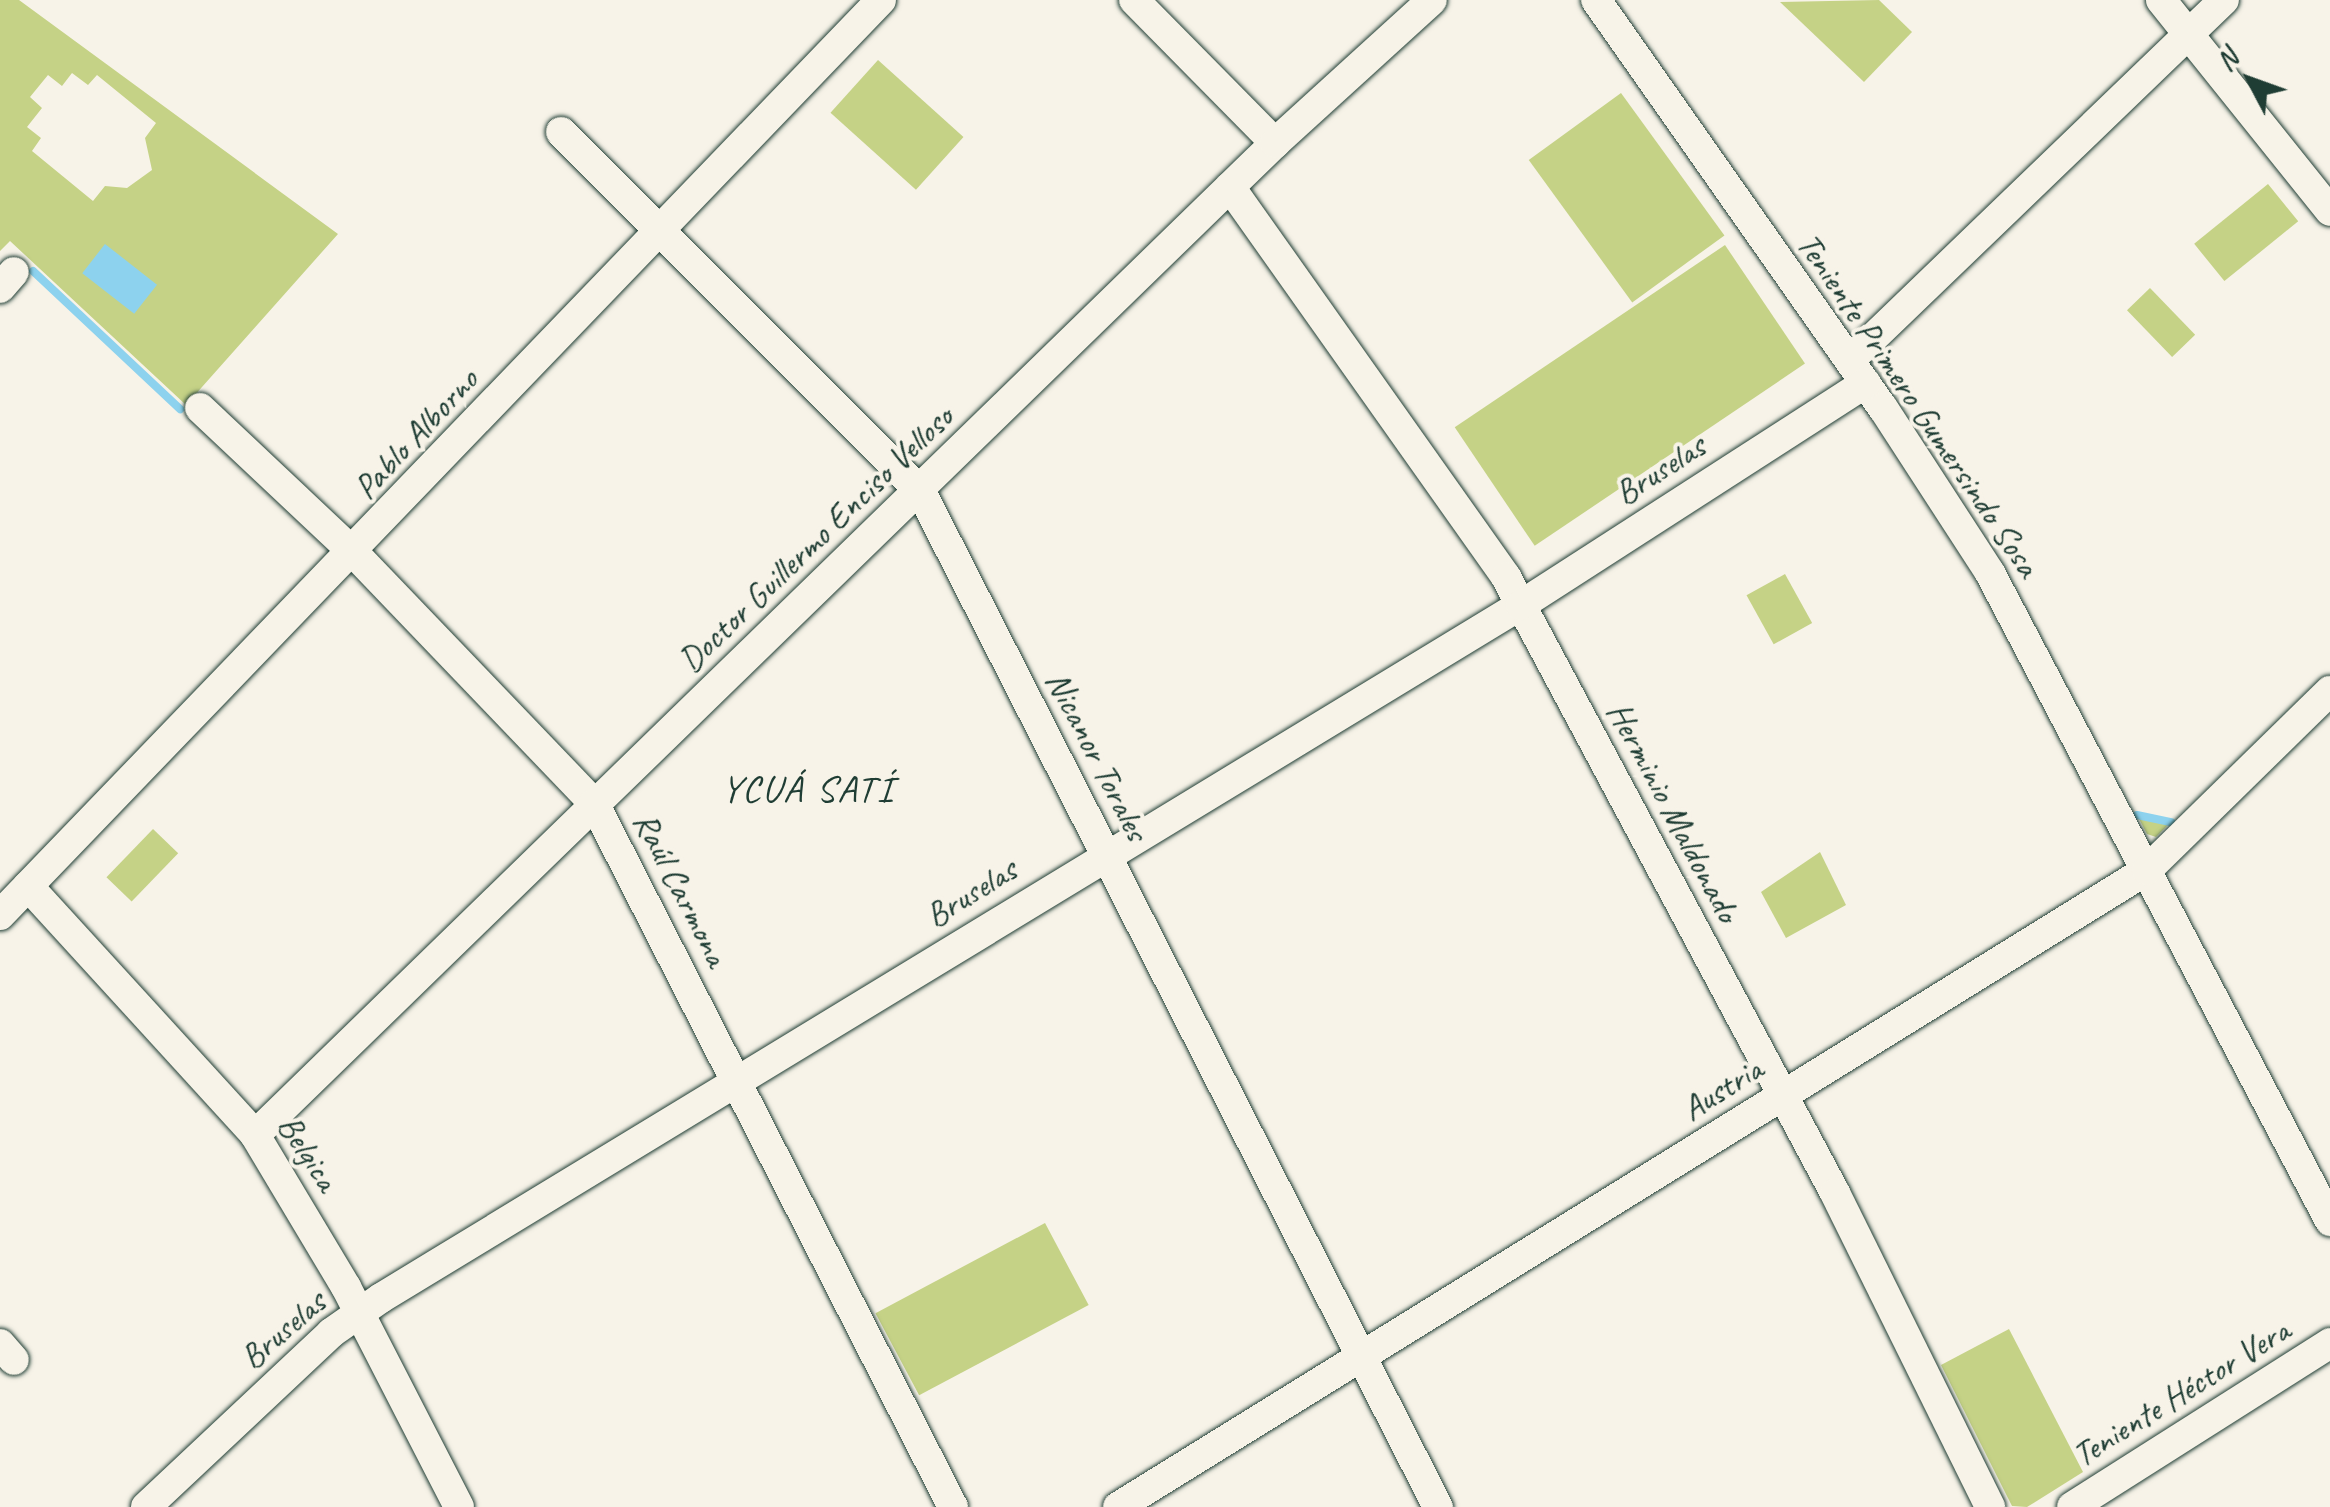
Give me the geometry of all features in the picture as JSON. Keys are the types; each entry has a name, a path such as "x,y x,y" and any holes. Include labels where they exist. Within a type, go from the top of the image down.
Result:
{"street":[{"name":"Pablo Alborno","path":"0,915 354,554 881,0"},
{"path":"1134,0 1275,142"},
{"name":"Doctor Guillermo Enciso Velloso","path":"254,1135 594,803 921,492 1275,142 1432,0"},
{"name":"Teniente Primero Gumersindo Sosa","path":"1596,0 1858,371 1990,573 2330,1221"},
{"path":"2161,0 2330,211"},
{"name":"Bruselas","path":"146,1507 331,1333 1105,854 1521,604 1858,371 2224,0"},
{"name":"Nicanor Torales","path":"561,132 921,492 1438,1507"},
{"name":"Herminio Maldonado","path":"1230,187 1521,604 1835,1193 1990,1507"},
{"name":"Raúl Carmona","path":"200,408 354,554 594,803 953,1507"},
{"name":"Austria","path":"1118,1507 2147,870 2330,690"},
{"name":"Belgica","path":"28,886 254,1135 360,1314 459,1507"},
{"name":"Teniente Héctor Vera","path":"2072,1507 2330,1343"}],"green space":[{"path":"0,0 19,0 338,234 186,405 10,241 0,251","holes":["72,73 88,85 97,75 156,123 145,138 152,170 127,188 105,186 93,201 32,151 41,138 27,127 42,108 30,97 48,75 62,86"]},
{"path":"1879,0 1912,32 1864,82 1780,2"},
{"path":"878,60 963,137 916,190 830,113"},
{"path":"1621,93 1724,235 1632,302 1529,160"},
{"path":"2268,184 2298,221 2224,281 2194,244"},
{"path":"1725,245 1805,364 1535,546 1455,427"},
{"path":"2150,288 2195,335 2172,357 2127,310"},
{"path":"1785,574 1812,623 1774,644 1747,595"},
{"path":"2137,815 2171,822 2156,837 2147,834"},
{"path":"153,829 178,853 132,902 106,877"},
{"path":"1820,852 1846,905 1786,938 1761,892"},
{"path":"1045,1223 1089,1305 919,1395 875,1313"},
{"path":"2009,1329 2083,1472 2027,1507 2012,1506 1941,1365"}],"water":[{"path":"105,244 157,285 134,314 82,273"}],"waterway":[{"path":"33,271 180,409"},
{"path":"2137,815 2171,822"}],"district":[{"name":"YCUÁ SATÍ","path":"808,789"}]}
